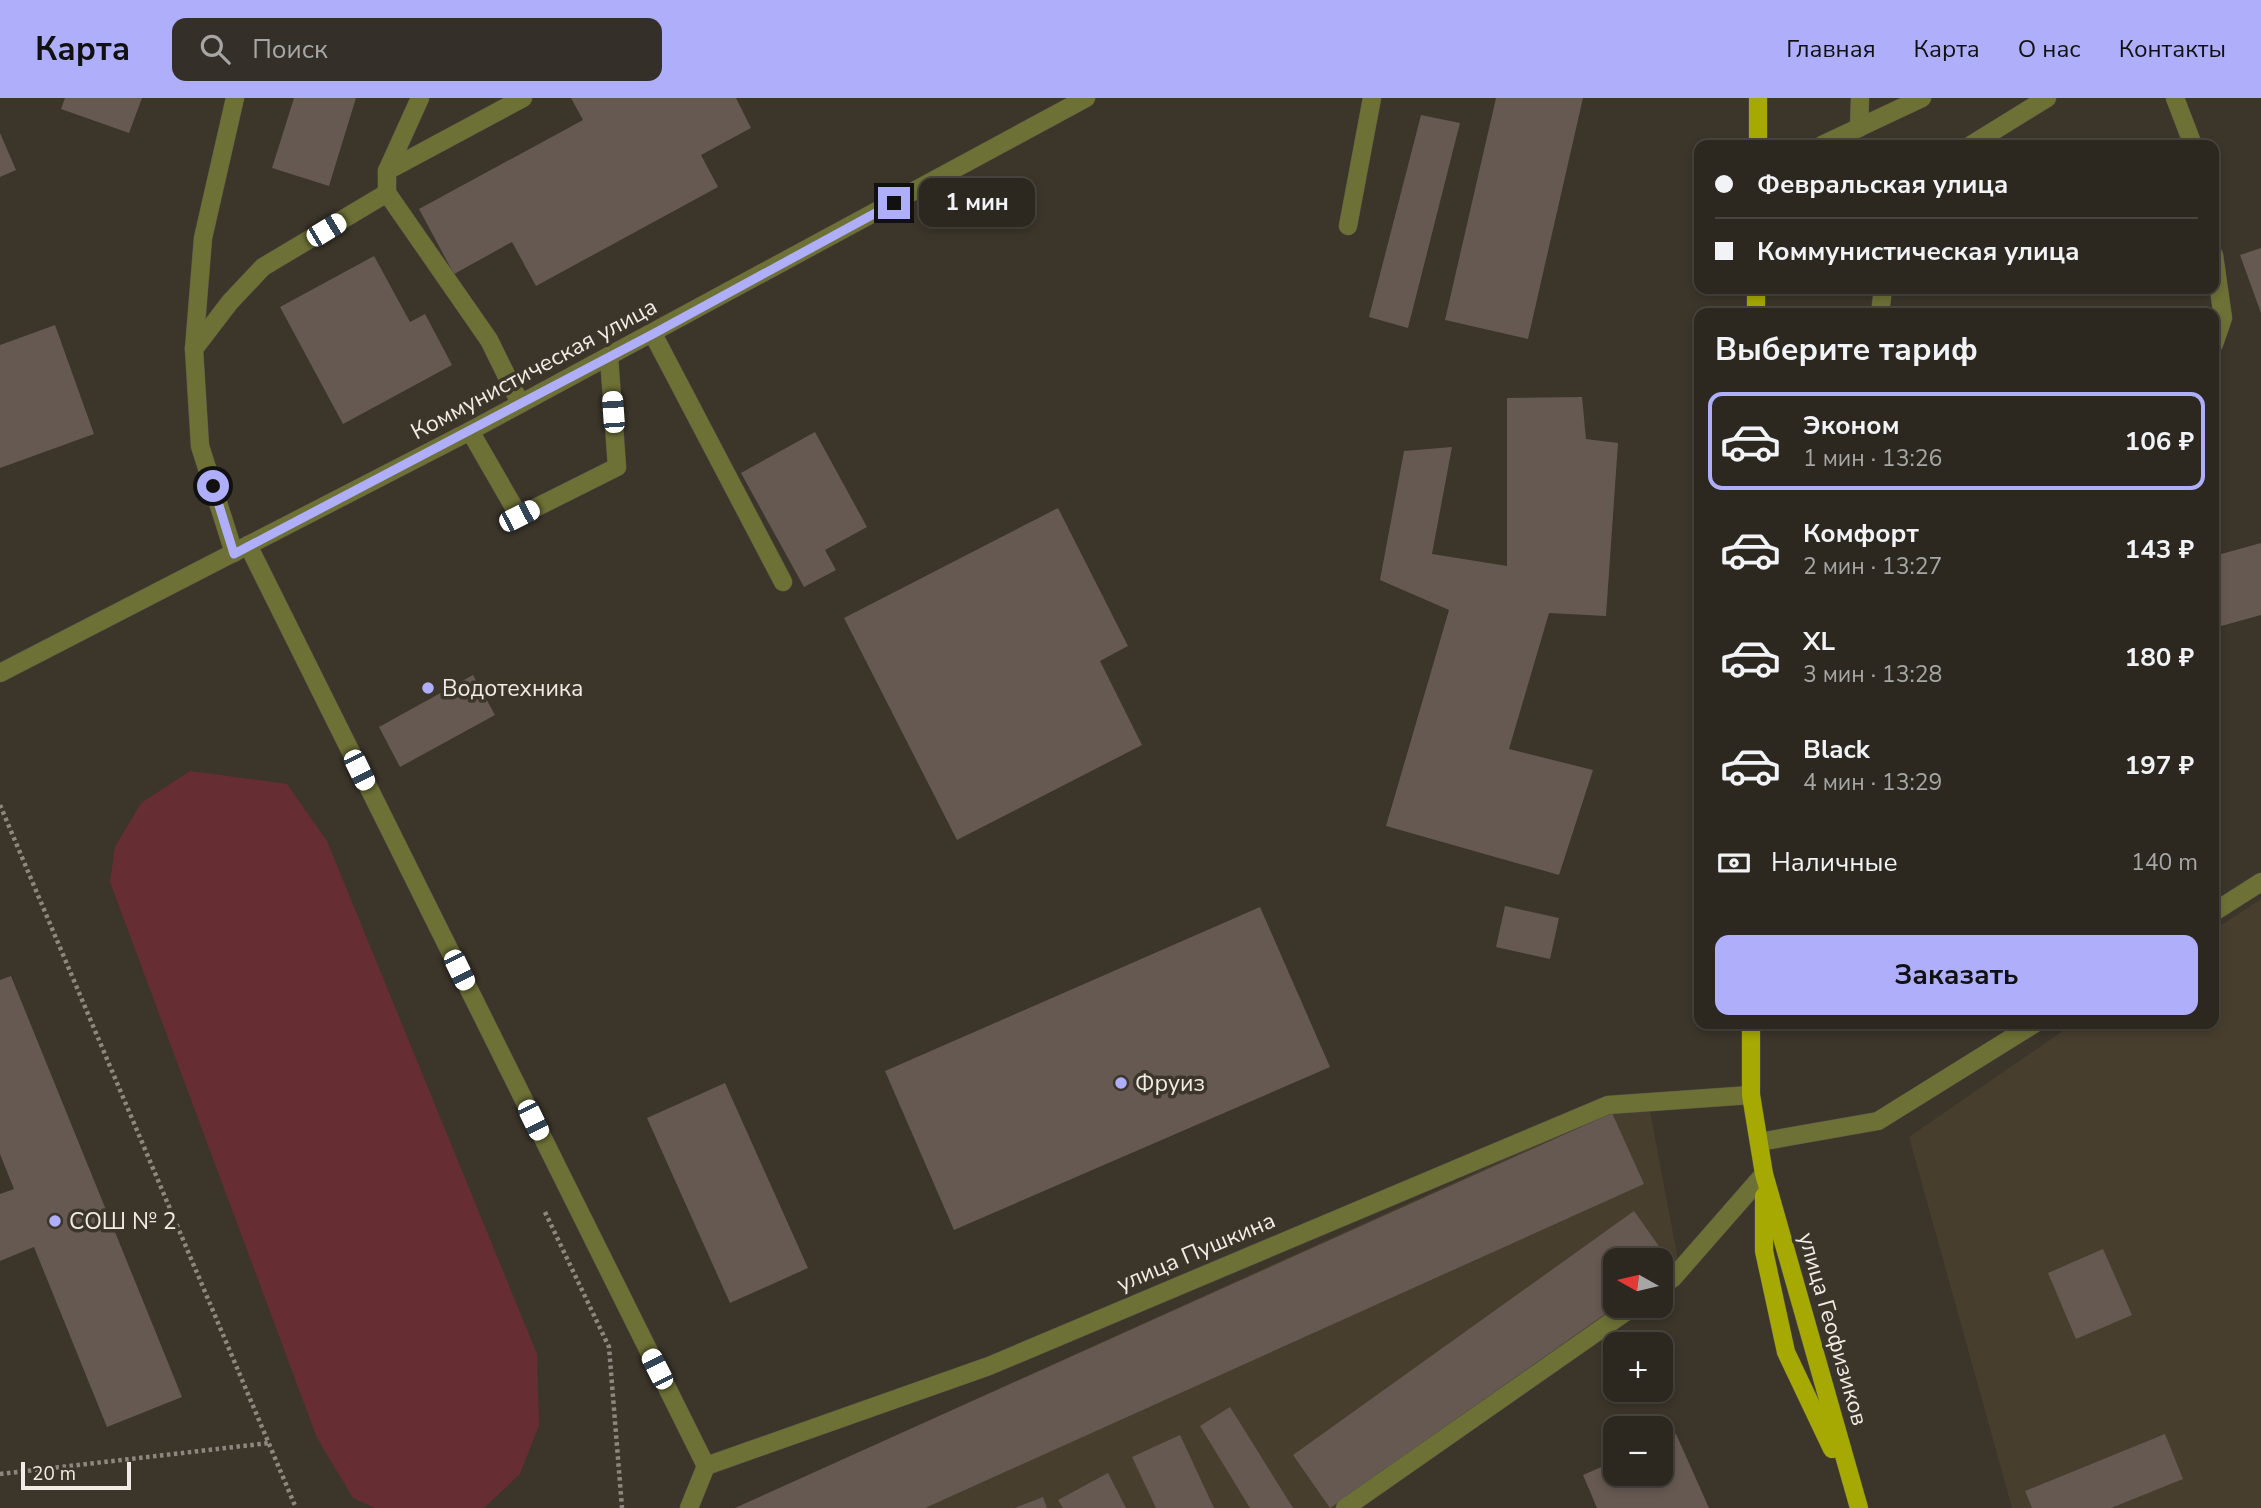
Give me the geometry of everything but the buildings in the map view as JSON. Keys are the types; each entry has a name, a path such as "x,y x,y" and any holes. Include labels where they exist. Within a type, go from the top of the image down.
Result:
{"main road":[{"path":"1758,98 1758,140"},
{"name":"улица Геофизиков","path":"1751,1029 1751,1096 1764,1174 1856,1502"},
{"name":"улица Геофизиков","path":"1764,1174 1764,1251 1786,1352 1856,1502"}],"street":[{"path":"234,98 202,238 194,349 200,446 241,550 706,1466 689,1508"},
{"path":"420,98 387,171 387,193 489,340 520,403"},
{"path":"387,171 523,98"},
{"name":"Коммунистическая улица","path":"0,673 470,431 1086,98"},
{"path":"1348,226 1372,98"},
{"path":"1859,128 1860,98"},
{"path":"1833,140 1922,98"},
{"path":"1979,140 2047,98"},
{"path":"2175,98 2191,140"},
{"path":"194,349 230,302 263,267 387,193"},
{"path":"2219,289 2223,317 2219,329"},
{"path":"653,334 783,582"},
{"path":"470,431 519,516 617,467 609,357"},
{"path":"2219,909 2261,882"},
{"path":"1759,1142 1878,1121 2026,1029"},
{"name":"улица Пушкина","path":"706,1466 989,1366 1608,1105 1751,1096"},
{"path":"1673,1278 1764,1174"},
{"path":"1345,1508 1616,1318"}],"path":[{"path":"0,805 296,1508"},
{"path":"543,1208 609,1347 622,1508"},
{"path":"0,1474 269,1443"}],"shaded area":[{"path":"190,771 287,784 327,841 537,1354 539,1425 520,1474 484,1508 375,1508 353,1498 317,1438 110,882 115,847 141,803"},
{"path":"2261,899 2261,1508 2012,1508 1909,1137 2066,1029 2219,1029 2219,927"},
{"path":"1647,1095 1682,1281 1673,1287 1673,1248 1603,1248 1603,1318 1629,1318 1608,1332 1603,1332 1603,1336 1352,1508 735,1508"}],"place":[{"name":"Водотехника","path":"428,688"},
{"name":"Фруиз","path":"1121,1083"},
{"name":"СОШ № 2","path":"55,1221"}],"route":[{"path":"213,486 234,554 653,334 894,203"}]}
